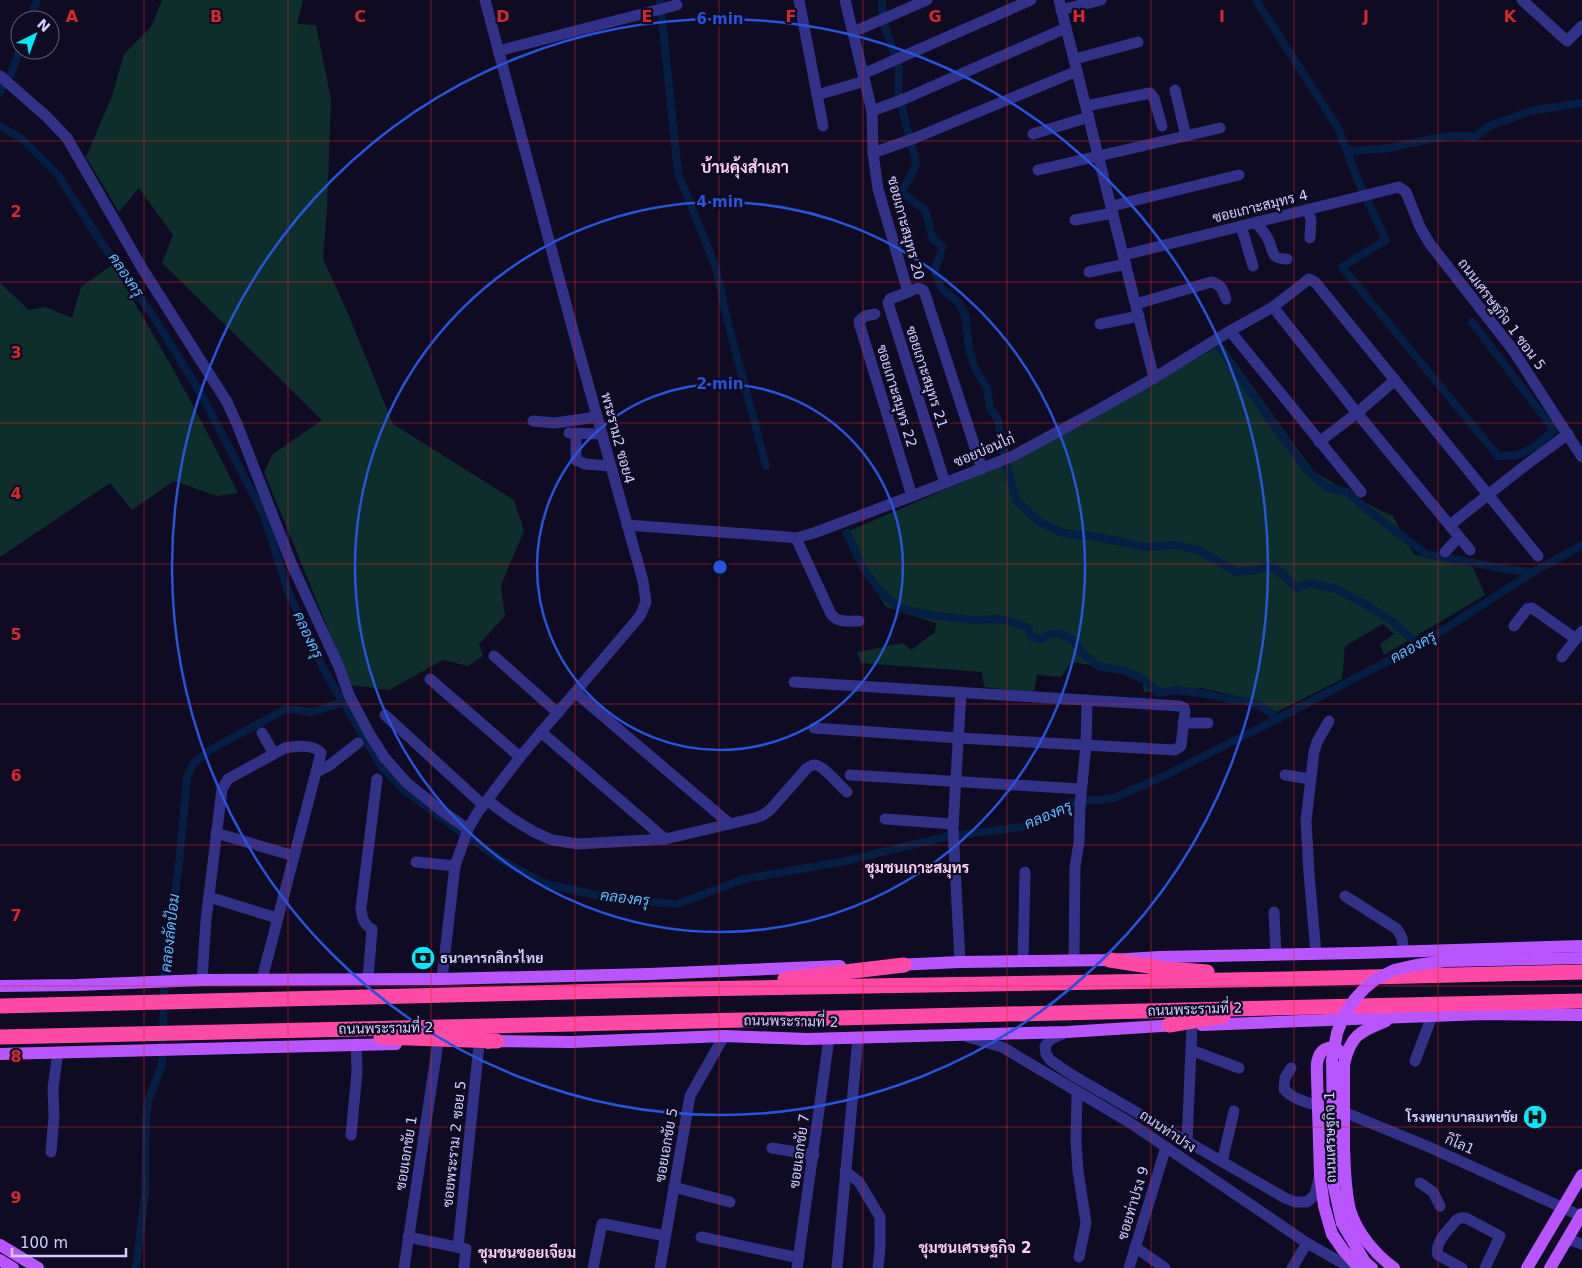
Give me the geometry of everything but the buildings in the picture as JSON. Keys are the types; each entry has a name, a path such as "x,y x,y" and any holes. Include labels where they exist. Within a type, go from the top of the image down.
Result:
{"highway":[{"path":"1110,960 1168,969 1287,979"},
{"path":"691,989 904,965"},
{"name":"ถนนพระรามที่ 2","path":"0,1006 691,989 1582,972"},
{"name":"ถนนพระรามที่ 2","path":"0,1037 1582,1000"},
{"path":"1169,1026 1271,1007"},
{"path":"178,1033 497,1041"}],"main road":[{"path":"0,986 181,980 649,974 960,962 1110,960 1160,957 1582,946"},
{"path":"1372,1268 1365,1262 1342,1223 1334,1187 1332,1060 1339,1027 1344,1015 1359,994 1376,979 1394,970 1444,961 1582,958"},
{"name":"ถนนพระรามที่ 2","path":"0,1054 356,1044 438,1043 479,1045 497,1041 572,1042 724,1036 807,1039 1066,1032 1169,1026 1483,1014 1582,1015"},
{"name":"ถนนเศรษฐกิจ 1","path":"1394,1268 1385,1262 1370,1246 1351,1212 1347,1195 1345,1170 1344,1064 1348,1047 1358,1034 1395,1018"},
{"name":"ถนนท่าปรง","path":"1344,1064 1342,1053 1333,1047 1326,1048 1318,1060 1320,1175 1324,1206 1332,1234 1359,1268"},
{"path":"1527,1268 1582,1175"},
{"path":"1550,1268 1581,1215"},
{"path":"0,1245 38,1268"},
{"path":"0,1260 13,1268"}],"street":[{"name":"พระราม2 ซอย4","path":"455,866 468,830 485,802 520,757 640,616 646,602 645,590 485,0"},
{"path":"799,0 823,126"},
{"name":"ซอยเกาะสมุทร 20","path":"845,0 872,111 873,153 882,206 908,292 918,288 923,290 925,294 982,469"},
{"path":"817,95 864,78 897,59 1031,0"},
{"path":"1101,0 1060,5 1154,378"},
{"path":"1522,0 1567,41 1582,26"},
{"path":"853,32 920,1"},
{"path":"498,51 674,6"},
{"path":"872,111 1066,28"},
{"path":"1075,59 1138,42"},
{"path":"873,153 1078,71"},
{"path":"0,76 67,138 142,268 227,402 292,565 339,667 349,694 384,757 396,772 414,789 468,830"},
{"path":"1175,90 1186,136"},
{"path":"1033,134 1088,112 1150,93 1154,98 1162,126"},
{"path":"1038,170 1220,128"},
{"path":"1075,220 1239,175"},
{"name":"ซอยเกาะสมุทร 4","path":"1089,272 1241,226 1395,187 1403,188"},
{"name":"ถนนเศรษฐกิจ 1 ซอน 5","path":"1403,188 1420,227 1430,244 1513,350 1582,457"},
{"path":"1308,209 1311,221 1310,238"},
{"path":"1256,222 1267,237 1274,255 1280,259 1287,260"},
{"path":"1241,226 1253,266"},
{"name":"ซอยบ่อนไก่","path":"627,525 796,538 814,533 1013,456 1154,378 1230,330 1282,302 1306,280 1311,279 1395,380"},
{"path":"1136,304 1211,282 1216,283 1222,288 1226,298"},
{"name":"ซอยเกาะสมุทร 21","path":"908,292 890,299 888,303 945,482"},
{"path":"1273,307 1357,413 1470,550"},
{"name":"ซอยเกาะสมุทร 22","path":"875,314 862,318 859,321 860,326 912,496"},
{"path":"1100,324 1139,316"},
{"path":"1230,330 1361,492"},
{"path":"1319,442 1357,413 1395,380 1538,556"},
{"path":"533,421 555,423 597,417"},
{"path":"602,434 573,436 576,460 585,464 610,466"},
{"path":"1450,525 1568,434"},
{"path":"1445,552 1459,537"},
{"path":"796,538 834,619 839,621 859,621"},
{"path":"1514,626 1527,609 1532,608 1579,635 1562,657"},
{"path":"494,656 558,713"},
{"path":"430,679 520,757"},
{"path":"794,682 1180,706 1185,711 1181,746 1175,750 814,728"},
{"path":"576,693 730,824"},
{"path":"960,962 953,830 961,693"},
{"path":"1074,960 1075,867 1079,842 1086,745 1087,700"},
{"path":"385,715 485,802 534,832 552,840 578,844 665,839 763,815 770,810 811,765 820,766 847,792"},
{"path":"1316,954 1306,821 1310,779 1317,742 1329,721"},
{"path":"1183,723 1208,723"},
{"path":"541,732 665,839"},
{"path":"262,733 274,754"},
{"path":"316,772 330,765 358,743"},
{"path":"202,980 216,833 224,784 228,779 285,748 294,746 319,750 322,753 262,979"},
{"path":"850,775 956,782 1081,796"},
{"path":"1285,775 1310,779"},
{"path":"368,979 372,929 363,921 360,908 377,779"},
{"path":"885,819 953,830"},
{"path":"216,833 294,856"},
{"path":"416,862 455,866 442,978"},
{"path":"1023,961 1025,872"},
{"path":"1345,896 1397,929 1402,938 1404,951"},
{"path":"209,897 277,918"},
{"path":"1274,912 1276,955"},
{"path":"1415,1061 1432,1016"},
{"path":"1187,1142 1192,1026"},
{"name":"ถนนท่าปรง","path":"1066,1032 1051,1039 1045,1046 1046,1054 1050,1060 1110,1098 1285,1198 1301,1203 1307,1202 1316,1195 1320,1175"},
{"name":"ถนนท่าปรง","path":"960,1035 985,1041 1002,1048 1129,1122 1307,1243 1350,1268"},
{"name":"ซอยเอกชัย 5","path":"660,1268 690,1096 724,1036"},
{"path":"836,1268 858,1037"},
{"name":"ซอยเอกชัย 7","path":"798,1263 829,1038"},
{"name":"ซอยเอกชัย 1","path":"404,1268 438,1043"},
{"path":"350,1135 358,1072 356,1044"},
{"name":"ซอยพระราม 2 ซอย 5","path":"458,1247 479,1045"},
{"path":"1191,1050 1239,1068"},
{"path":"51,1152 58,1052"},
{"path":"1291,1068 1285,1078 1284,1089 1296,1098 1318,1106"},
{"path":"1077,1092 1076,1142 1078,1171 1086,1223 1080,1257"},
{"path":"1222,1162 1234,1111"},
{"name":"กิโล1","path":"1344,1112 1429,1147 1581,1215"},
{"name":"ซอยท่าปรง 9","path":"1129,1268 1166,1147"},
{"path":"772,1148 814,1155"},
{"path":"845,1172 859,1182 880,1217 878,1268"},
{"path":"1420,1183 1433,1192 1440,1206"},
{"path":"674,1187 730,1202"},
{"path":"1462,1268 1438,1255 1436,1252 1439,1244 1456,1220 1461,1217 1500,1236 1485,1268"},
{"path":"593,1268 602,1224 665,1236"},
{"path":"408,1237 466,1249 464,1268"},
{"path":"701,1238 798,1263"},
{"path":"1568,1239 1582,1244"},
{"path":"1292,1268 1307,1243"},
{"path":"1135,1247 1165,1268"}],"green space":[{"path":"162,0 303,0 297,24 316,25 331,99 327,211 323,259 346,309 393,424 514,500 524,531 501,585 505,616 479,644 483,656 468,666 443,660 389,690 351,685 264,472 273,454 322,420 162,263 173,235 139,188 119,212 86,157 112,96 124,54 151,27"},
{"path":"112,265 178,378 238,493 217,496 174,481 132,510 110,483 0,557 0,283 29,310 45,307 72,318 81,287"},
{"path":"1222,344 1314,472 1393,516 1414,555 1470,561 1485,595 1384,655 1380,644 1394,634 1383,624 1345,646 1342,679 1277,712 1257,701 1202,688 1144,692 1141,673 1071,662 1061,677 1037,675 1034,693 984,687 982,672 861,663 857,652 903,643 911,650 935,632 936,623 886,607 842,534 1014,460"}],"waterway":[{"path":"34,10 37,0"},
{"path":"660,0 678,173 716,268 726,315 766,466"},
{"path":"882,0 885,27 899,68 898,92 916,163 911,176 901,192 925,210 933,239 942,246 934,269 942,289 958,302 965,314 969,349 975,368 987,388 990,408 998,420 1006,464 1017,501 1039,522 1064,533 1097,537 1146,547 1176,545 1198,550 1236,572 1257,570 1268,566 1279,571 1297,588 1310,583 1336,589 1365,604 1393,622 1419,645"},
{"path":"1256,0 1338,128 1357,178 1386,240 1342,267 1498,456 1519,455 1537,445 1554,430 1472,322"},
{"path":"0,92 11,74 16,60"},
{"path":"1347,151 1390,148 1443,137 1475,137 1489,126 1531,111 1582,103"},
{"name":"คลองครุ","path":"0,126 22,139 58,175 101,242 155,319 200,392 263,513 289,594 324,670 381,766 404,790 461,832 500,859 543,883 614,899 677,904 744,879 841,862 945,837 1022,827 1070,803 1114,798 1166,775 1428,640 1533,572 1582,545"},
{"path":"1219,348 1305,468 1326,487 1347,492 1426,554 1506,569 1533,572"},
{"path":"847,533 863,568 879,590 899,608 931,615 972,620 1001,619 1027,627 1032,637 1041,639 1050,634 1061,634 1074,641 1081,652 1098,666 1125,671 1143,679 1159,693 1177,690 1246,701 1260,706 1279,719"},
{"name":"คลองลัดป้อม","path":"136,1268 145,1193 146,1119 148,1102 162,1065 165,969 179,864 187,778 193,764 210,750 286,709 312,712 343,702"}],"place":[{"name":"ธนาคารกสิกรไทย","path":"423,958"},
{"name":"โรงพยาบาลมหาชัย","path":"1535,1117"}],"district":[{"name":"บ้านคุ้งสำเภา","path":"745,167"},
{"name":"ชุมชนเกาะสมุทร","path":"917,868"},
{"name":"ชุมชนเศรษฐกิจ 2","path":"975,1248"},
{"name":"ชุมชนซอยเจียม","path":"527,1253"}]}
